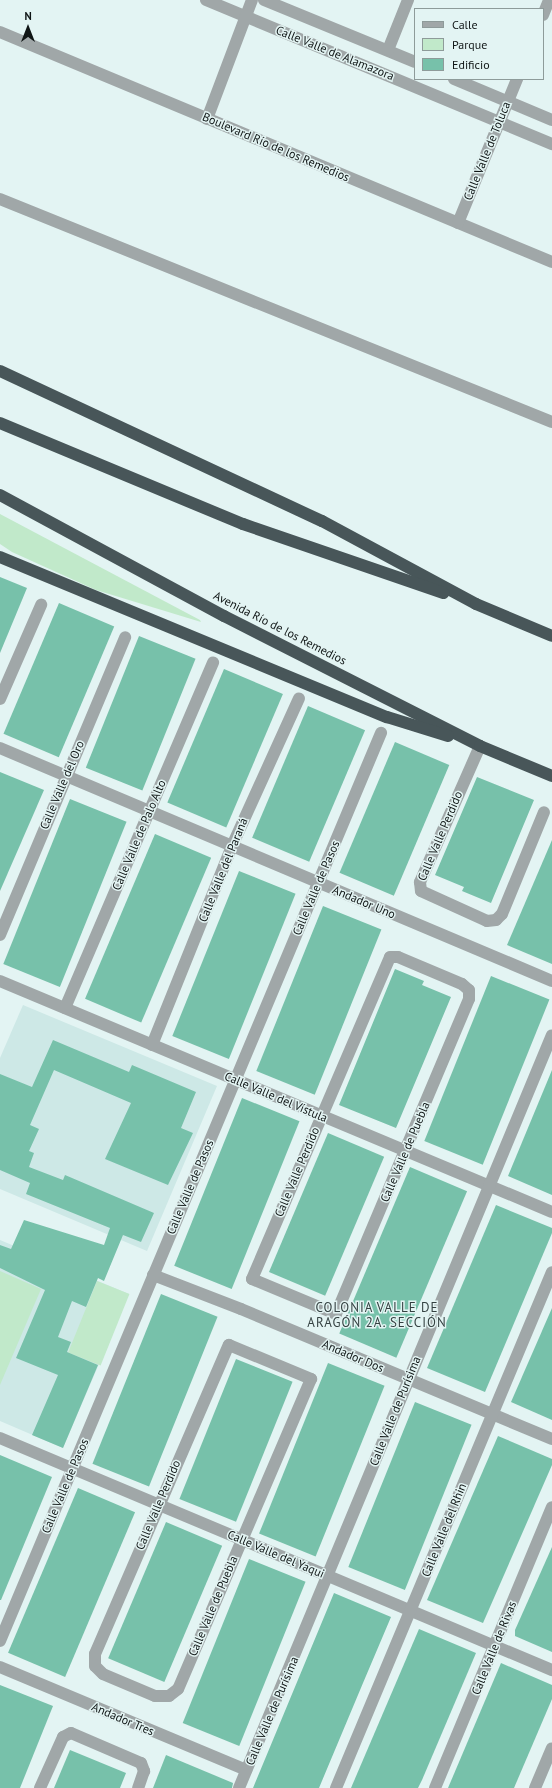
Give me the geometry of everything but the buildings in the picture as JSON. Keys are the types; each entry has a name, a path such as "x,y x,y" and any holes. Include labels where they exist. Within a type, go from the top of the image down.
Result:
{"highway":[{"path":"0,371 322,521 476,604"},
{"path":"0,422 243,524 476,604 552,636"},
{"name":"Avenida Río de los Remedios","path":"0,495 224,616 480,746 552,776"},
{"path":"0,557 387,718 480,746"}],"street":[{"name":"Calle Valle de Alamazora","path":"206,0 552,144"},
{"path":"207,118 252,0"},
{"name":"Calle Valle de Alamazora","path":"264,0 414,62"},
{"path":"388,50 408,0"},
{"path":"544,12 549,0"},
{"name":"Boulevard Río de los Remedios","path":"0,32 552,262"},
{"path":"456,80 552,120"},
{"name":"Calle Valle de Toluca","path":"458,223 517,80"},
{"path":"0,199 552,422"},
{"path":"0,699 41,605"},
{"name":"Calle Valle del Oro","path":"0,935 65,776 125,637"},
{"name":"Calle Valle de Palo Alto","path":"65,1008 213,662"},
{"name":"Calle Valle del Paraná","path":"152,1045 232,846 299,698"},
{"name":"Calle Valle de Pasos","path":"0,1641 381,733"},
{"name":"Calle Valle Perdido","path":"480,746 419,885 423,893 487,921 500,918 544,812"},
{"name":"Andador Uno","path":"0,748 552,981"},
{"name":"Calle Valle Perdido","path":"336,1314 252,1279 320,1115 390,957 398,957 462,984 469,990"},
{"name":"Calle Valle del Vístula","path":"0,981 552,1212"},
{"name":"Calle Valle de Puebla","path":"336,1314 469,999 469,990"},
{"name":"Calle Valle de Purísima","path":"239,1788 328,1576 407,1379 552,1035"},
{"name":"Calle Valle del Rhin","path":"336,1788 411,1611 491,1414 552,1272"},
{"name":"Andador Dos","path":"153,1275 552,1439"},
{"name":"Calle Valle Perdido","path":"169,1696 155,1696 103,1674 95,1666 95,1654 158,1504 229,1345"},
{"name":"Calle Valle de Puebla","path":"169,1696 178,1689 241,1539 311,1379 229,1345"},
{"name":"Calle Valle del Yaqui","path":"0,1438 552,1670"},
{"name":"Calle Valle de Rivas","path":"435,1788 552,1507"},
{"name":"Andador Tres","path":"0,1667 246,1770"},
{"path":"40,1788 67,1734 76,1734 137,1760 144,1767 138,1788"},
{"path":"535,1788 552,1748"}],"shaded area":[{"path":"23,1005 217,1086 147,1251 0,1189 0,1058"},
{"path":"0,1240 129,1294 63,1448 0,1421"}],"green space":[{"path":"0,514 200,620 201,622 96,590 12,552 0,544"},
{"path":"0,1271 41,1289 0,1385"},
{"path":"97,1281 129,1294 101,1366 68,1352"}],"district":[{"name":"COLONIA VALLE DE ARAGÓN 2A. SECCIÓN","path":"377,1316"}]}
